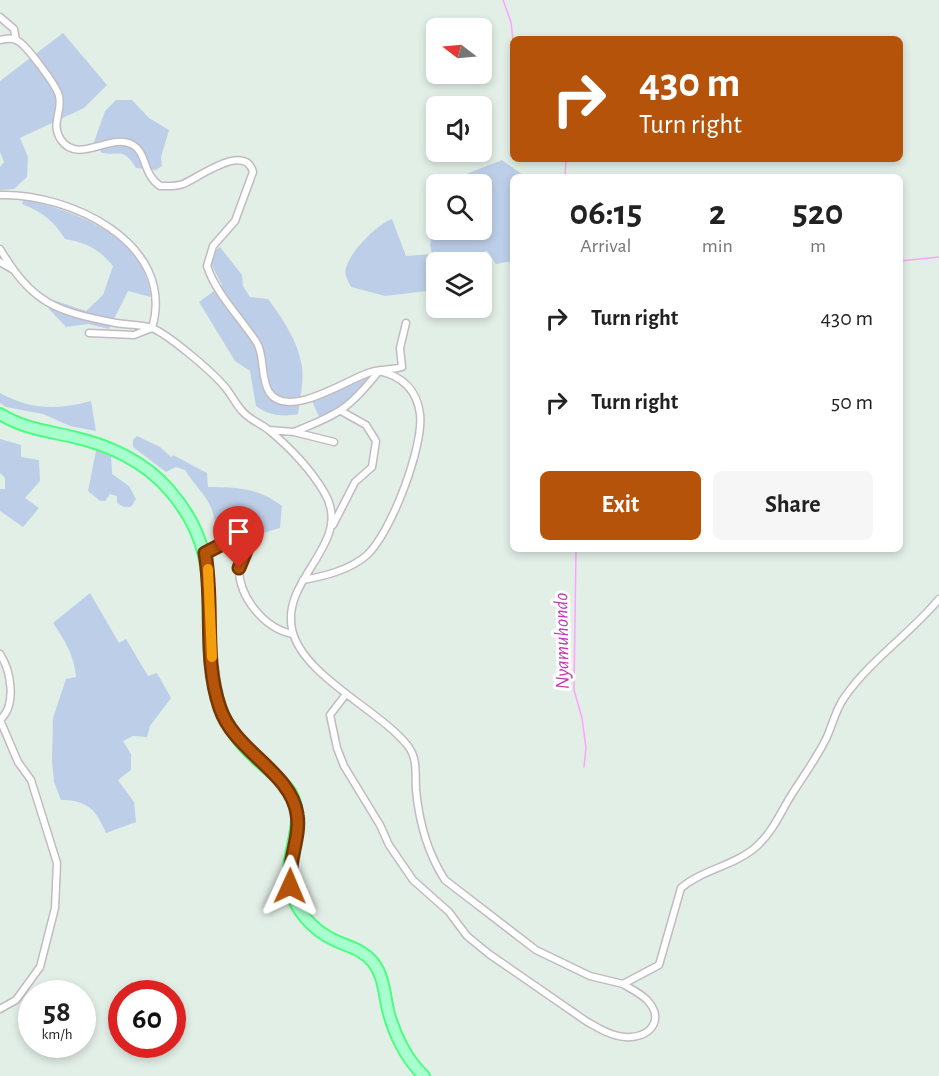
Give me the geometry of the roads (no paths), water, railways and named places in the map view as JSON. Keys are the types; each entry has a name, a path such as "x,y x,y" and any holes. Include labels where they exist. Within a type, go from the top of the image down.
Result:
{"main road":[{"path":"0,414 19,425 97,444 139,463 170,490 189,514 205,553 215,692 227,725 283,784 294,802 298,826 289,871 290,886 295,902 302,914 318,930 362,952 372,961 384,984 396,1035 404,1050 424,1076"}],"street":[{"path":"0,17 14,29 16,39 59,96 55,129 62,142 71,148 85,150 113,140 134,145 142,154 146,171 160,186 173,187 230,162 245,161 250,165 253,172 235,221 213,246 207,266 220,291 258,345 261,371 269,391 275,398 282,401 298,400 379,371 402,367 400,348 406,323"},
{"path":"0,40 16,39"},
{"path":"0,195 18,195 52,202 98,219 137,252 151,276 156,309 152,328"},
{"path":"0,249 31,292 43,302 58,309 118,324 152,328 214,375 237,407 254,423 268,429 294,432 334,442"},
{"path":"0,262 15,271"},
{"path":"89,333 134,335 152,328"},
{"path":"294,432 341,411 355,401 379,371"},
{"path":"303,580 332,573 366,556 381,537 409,473 420,432 418,402 405,381 393,374 379,371"},
{"path":"341,411 366,425 375,441 372,467 355,482 331,533 303,580 292,604 290,621 293,634 315,666 346,694 383,720 411,750 416,769 416,790 425,837 435,865 445,880 536,950 604,981 623,984 648,1001 655,1015 655,1024 650,1032 642,1036 625,1037 603,1031 586,1021 489,954 467,936 449,912 424,893 389,845 337,748 330,715 346,694"},
{"path":"268,429 324,493 331,511 333,526"},
{"path":"205,553 240,535 245,536 248,546 239,568 248,597 266,621 284,632 293,634"},
{"path":"623,984 659,965 681,888 689,881 736,860 756,847 782,817 791,796 821,748 843,699 864,674 921,621 939,599"},
{"path":"0,654 9,680 10,700 8,711 0,720 18,762 31,780 54,851 57,871 55,908 40,967 16,1000 0,1009"}],"waterway":[{"name":"Nyamuhondo","path":"503,0 511,22 512,36"},
{"name":"Nyamuhondo","path":"565,174 566,162"},
{"path":"903,261 939,257"},
{"name":"Nyamuhondo","path":"576,552 574,690 582,718 586,748 584,767"}]}
